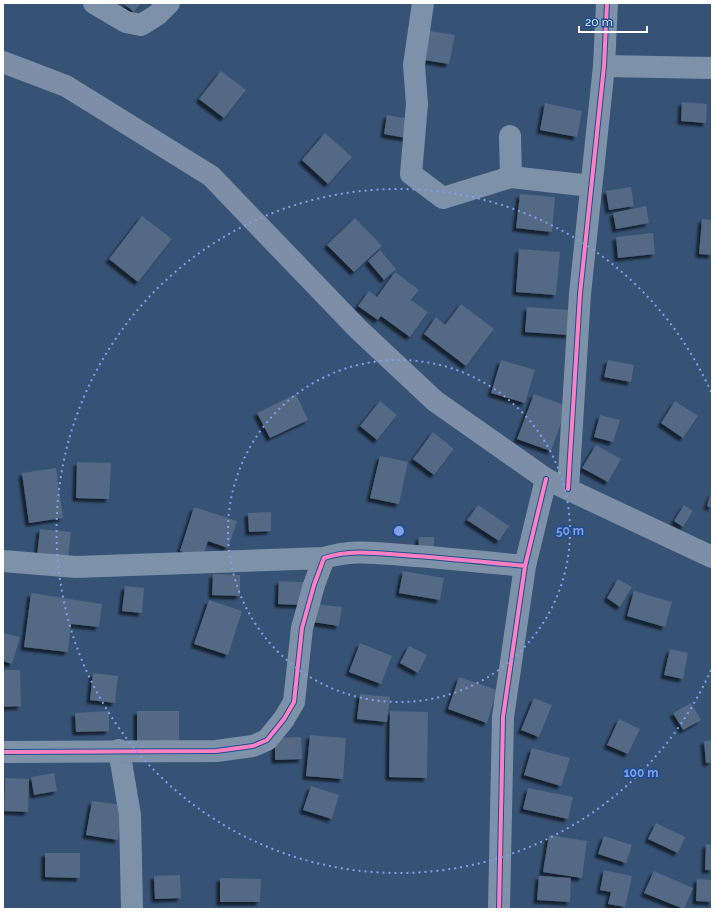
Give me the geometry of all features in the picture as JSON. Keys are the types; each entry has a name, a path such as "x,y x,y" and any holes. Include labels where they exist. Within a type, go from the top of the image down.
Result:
{"main road":[{"path":"3,62 66,86 211,176 358,329 435,400 546,479 712,557"}],"street":[{"path":"94,3 126,22 142,25 157,15 169,3"},
{"path":"423,3 414,64 417,104 411,174 443,198 511,177 591,186"},
{"path":"568,489 580,294 604,66 607,3"},
{"path":"604,66 712,68"},
{"path":"510,136 511,177"},
{"path":"499,909 503,717 525,566 546,479"},
{"path":"3,561 76,567 324,558 337,553 358,552 452,558 525,566"},
{"path":"3,752 216,750 253,746 267,740 284,719 294,702 302,628 314,585 324,558"},
{"path":"118,750 130,815 132,909"}],"building":[{"path":"123,3 141,3 134,12"},
{"path":"423,30 455,35 449,64 418,59"},
{"path":"221,71 246,90 224,118 199,99"},
{"path":"682,102 707,104 706,123 681,121"},
{"path":"545,103 582,111 577,137 540,130"},
{"path":"387,115 410,119 406,138 384,134"},
{"path":"325,133 352,157 328,184 302,160"},
{"path":"631,187 634,206 609,210 606,191"},
{"path":"520,194 555,197 552,232 516,228"},
{"path":"646,206 649,223 616,229 613,213"},
{"path":"142,216 172,239 138,282 109,259"},
{"path":"355,218 382,246 354,272 327,245"},
{"path":"702,219 712,220 712,255 699,254"},
{"path":"653,233 655,254 618,258 616,237"},
{"path":"519,249 560,252 556,295 516,292"},
{"path":"380,250 396,269 384,280 368,261"},
{"path":"395,272 419,290 411,300 428,312 410,337 381,316 378,320 358,306 369,291 377,297"},
{"path":"461,304 494,329 466,366 424,334 436,317 445,325"},
{"path":"527,307 571,310 569,335 525,332"},
{"path":"501,360 535,370 525,403 491,393"},
{"path":"608,360 634,365 631,382 604,377"},
{"path":"296,394 308,420 270,438 257,413"},
{"path":"534,394 567,406 551,451 517,439"},
{"path":"380,401 397,415 377,440 360,426"},
{"path":"675,401 698,416 683,438 661,423"},
{"path":"600,415 620,420 613,442 594,437"},
{"path":"433,432 454,449 434,475 413,459"},
{"path":"596,445 621,459 608,482 582,468"},
{"path":"380,456 408,462 399,504 370,498"},
{"path":"77,462 111,463 109,499 76,498"},
{"path":"56,468 63,518 29,523 22,473"},
{"path":"712,491 712,508 707,506"},
{"path":"478,505 509,526 499,541 467,520"},
{"path":"684,505 693,511 683,527 674,521"},
{"path":"194,507 237,521 228,548 208,541 202,558 180,551"},
{"path":"271,512 271,531 249,532 248,513"},
{"path":"40,529 71,532 68,559 37,556"},
{"path":"419,537 434,537 434,554 418,554"},
{"path":"403,571 444,578 440,600 399,593"},
{"path":"213,574 240,575 240,596 212,595"},
{"path":"618,579 632,587 620,607 607,598"},
{"path":"279,581 303,582 303,605 278,604"},
{"path":"125,586 144,588 142,613 122,611"},
{"path":"634,591 672,602 665,627 627,616"},
{"path":"31,593 102,604 99,627 71,624 68,652 24,647"},
{"path":"209,600 242,611 228,655 194,644"},
{"path":"316,604 342,607 339,626 313,622"},
{"path":"3,633 20,637 12,664 3,661"},
{"path":"360,643 392,656 381,684 349,672"},
{"path":"409,646 427,655 418,673 400,663"},
{"path":"670,649 688,653 683,679 664,675"},
{"path":"3,670 20,670 21,706 3,707"},
{"path":"93,673 118,676 115,703 90,700"},
{"path":"459,677 497,690 487,723 448,709"},
{"path":"360,694 390,697 387,722 357,719"},
{"path":"534,698 552,705 539,737 521,730"},
{"path":"691,703 701,720 683,730 673,713"},
{"path":"109,711 109,731 76,732 75,713"},
{"path":"137,711 179,711 179,745 137,746"},
{"path":"390,711 428,712 427,778 389,777"},
{"path":"619,719 640,729 628,754 607,745"},
{"path":"310,735 346,738 343,779 306,776"},
{"path":"301,737 302,759 275,760 275,738"},
{"path":"712,740 712,762 706,763 704,741"},
{"path":"532,748 570,758 561,786 524,775"},
{"path":"54,773 57,791 34,795 31,777"},
{"path":"5,778 29,779 28,812 4,811"},
{"path":"311,786 339,795 332,819 303,810"},
{"path":"528,788 573,797 568,819 523,809"},
{"path":"92,801 123,805 118,840 86,835"},
{"path":"656,823 685,837 678,853 648,839"},
{"path":"549,835 587,841 582,878 543,872"},
{"path":"604,836 632,845 626,863 598,854"},
{"path":"706,844 712,845 712,870 705,870"},
{"path":"45,853 80,853 80,878 45,877"},
{"path":"604,870 632,876 625,907 608,904 611,892 600,890"},
{"path":"654,871 693,888 684,909 644,893"},
{"path":"180,875 181,898 155,899 154,876"},
{"path":"539,876 571,878 570,902 537,900"},
{"path":"220,878 261,879 260,902 220,902"},
{"path":"697,879 712,880 712,902 696,901"}],"cycle path":[{"path":"568,489 580,294 604,66 607,3"},
{"path":"499,909 503,717 525,566 546,479"},
{"path":"3,752 216,751 253,746 267,740 284,719 294,702 302,628 314,585 324,558 344,553 373,553 525,566"}]}
